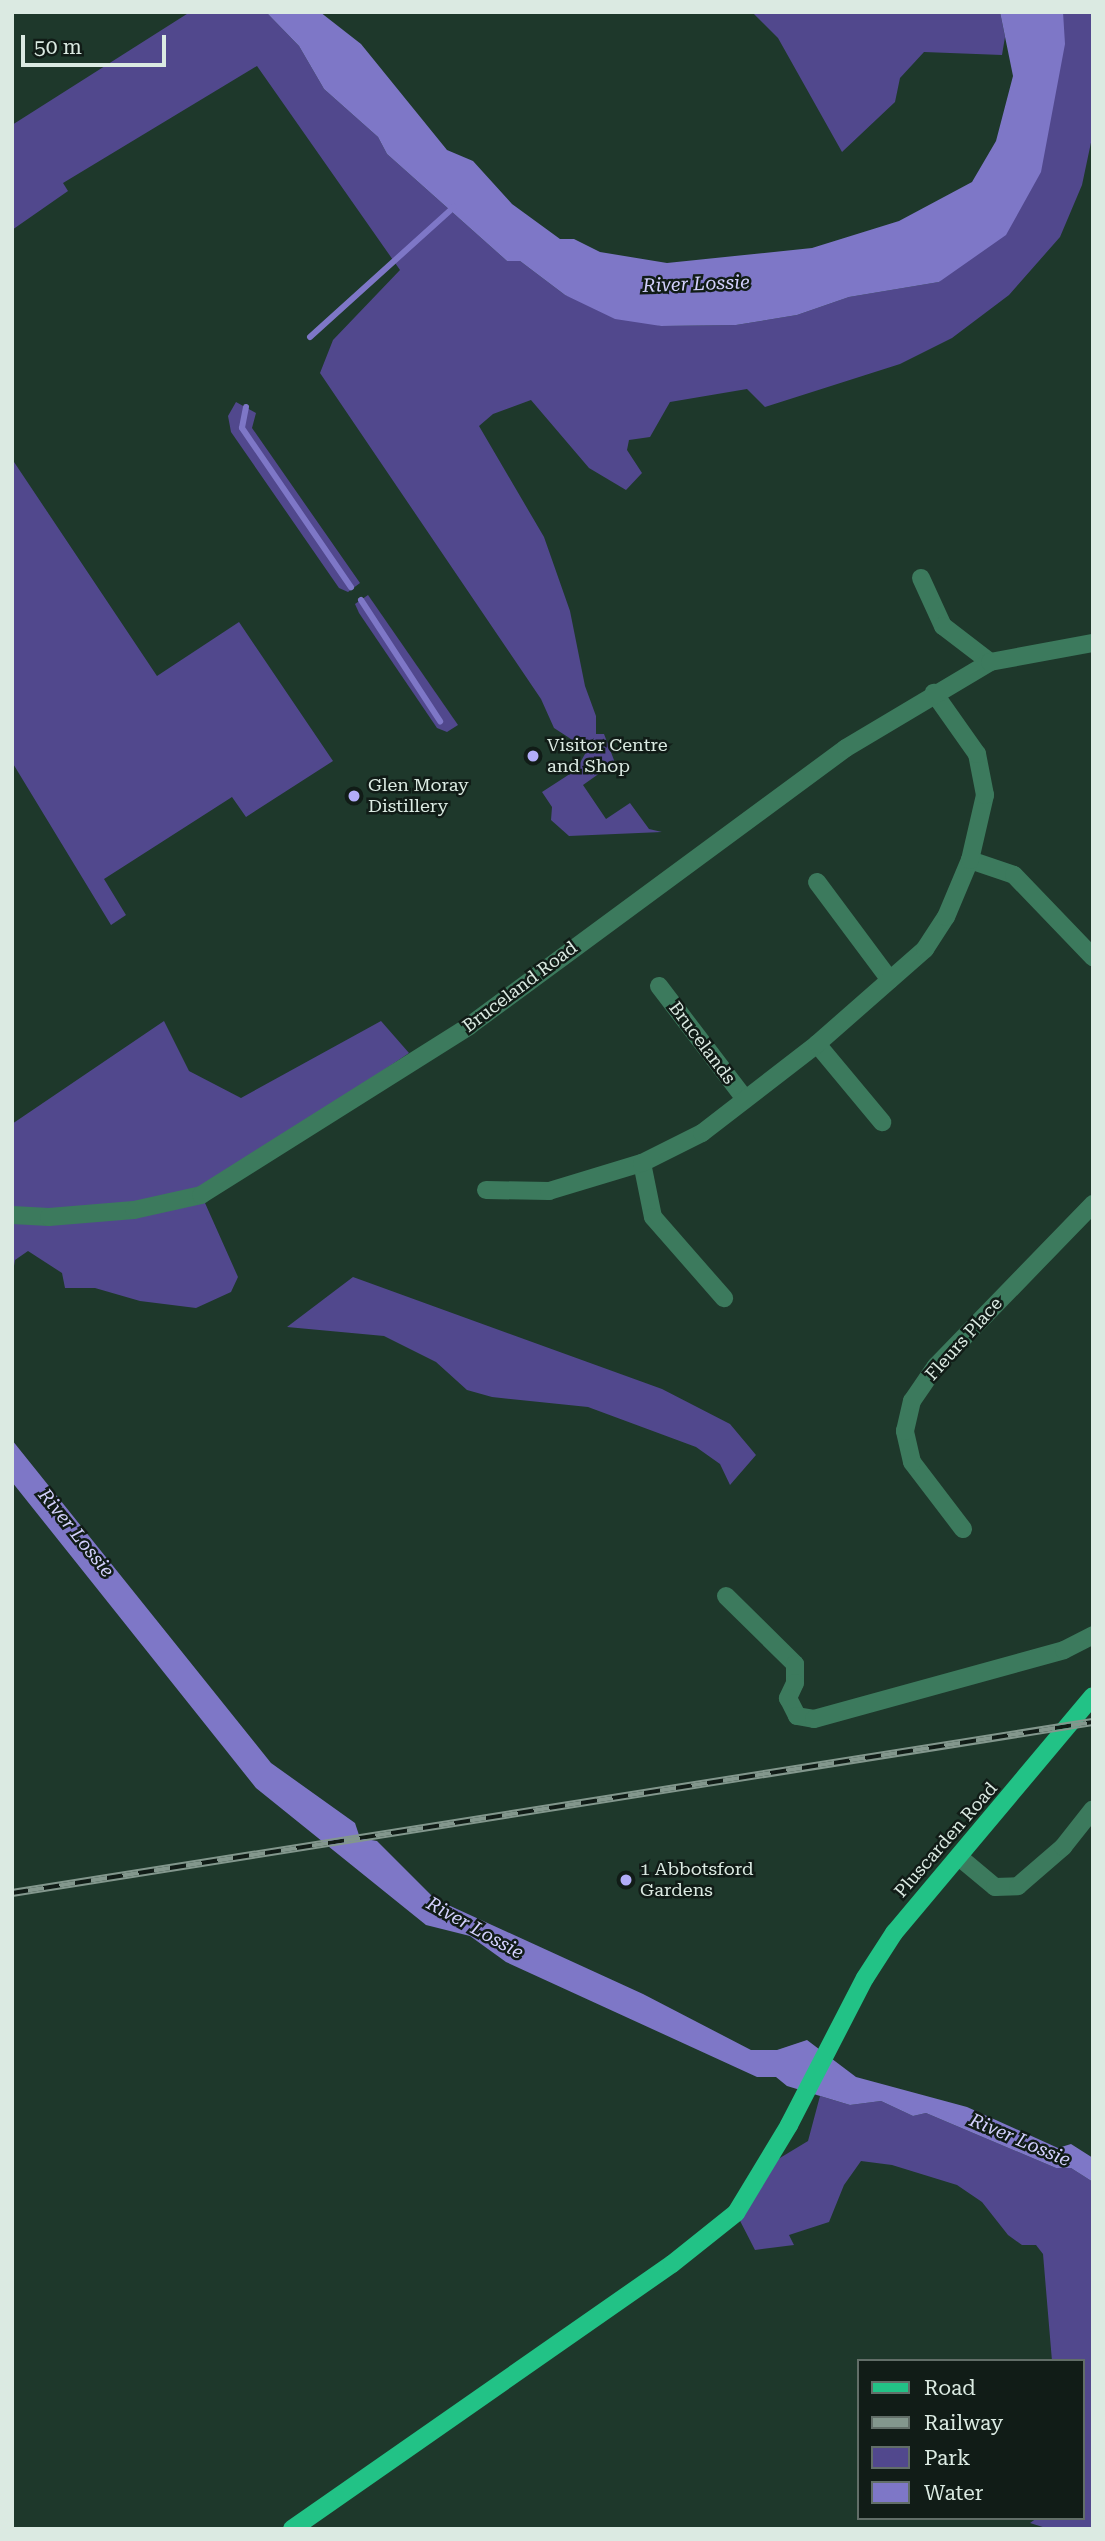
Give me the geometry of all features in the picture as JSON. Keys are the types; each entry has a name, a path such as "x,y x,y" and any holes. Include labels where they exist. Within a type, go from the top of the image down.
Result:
{"main road":[{"name":"Pluscarden Road","path":"292,2529 672,2264 736,2213 789,2124 841,2020 894,1933 1037,1766 1093,1696"}],"street":[{"path":"921,578 943,626 990,662"},
{"name":"Bruceland Road","path":"12,1214 49,1217 134,1210 201,1195 469,1026 744,820 846,748 934,693 990,662 1093,643"},
{"name":"Brucelands","path":"486,1190 549,1191 642,1163 702,1133 817,1044 925,949 946,917 970,860 985,795 977,754 934,693"},
{"path":"970,860 1014,875 1093,957"},
{"path":"817,883 890,981"},
{"name":"Brucelands","path":"659,986 745,1100"},
{"path":"817,1044 882,1122"},
{"path":"642,1163 653,1217 724,1298"},
{"name":"Fleurs Place","path":"963,1529 912,1462 905,1431 912,1401 936,1366 1093,1204"},
{"path":"726,1596 796,1664 796,1682 788,1698 797,1716 814,1719 1064,1650 1093,1635"},
{"path":"959,1857 995,1886 1018,1886 1063,1847 1093,1809"}],"green space":[{"path":"190,12 266,12 299,46 324,89 378,137 387,154 507,261 520,261 565,295 661,326 736,325 797,315 849,297 939,282 953,269 1063,12 1093,12 1093,133 1082,185 1060,237 1009,295 952,338 900,364 765,407 747,389 670,402 650,437 629,440 627,450 642,473 626,490 589,468 531,400 493,414 479,426 544,537 570,611 585,686 596,716 596,734 604,734 617,768 607,768 583,785 606,819 630,803 649,829 662,832 569,836 551,820 552,807 542,792 576,770 594,738 589,742 574,741 554,728 541,699 320,373 333,340 400,270 257,66 63,183 68,191 12,230 12,125"},
{"path":"752,12 1000,12 1005,37 1002,55 924,52 900,78 895,102 842,152 778,38"},
{"path":"236,402 256,413 252,428 360,583 348,592 339,588 231,432 228,416"},
{"path":"12,459 157,676 239,622 333,761 246,817 232,797 104,879 126,915 111,925 12,762"},
{"path":"368,595 458,725 447,732 437,728 359,613 355,604"},
{"path":"164,1021 189,1071 241,1098 381,1021 409,1053 201,1194 238,1277 231,1292 196,1308 140,1301 95,1288 65,1288 62,1273 28,1251 15,1260 12,1278 12,1124"},
{"path":"353,1277 662,1389 730,1424 756,1455 730,1485 720,1464 696,1447 588,1407 492,1397 467,1390 436,1362 384,1336 287,1327"},
{"path":"820,2096 850,2105 881,2101 913,2116 926,2113 1056,2168 1071,2168 1093,2182 1093,2529 1049,2529 1030,2523 1034,2520 1084,2520 1084,2359 1052,2359 1043,2254 1036,2245 1022,2245 1008,2235 982,2202 957,2185 892,2165 861,2161 844,2185 829,2222 789,2235 794,2245 755,2250 736,2213 765,2167 808,2141"}],"water":[{"name":"River Lossie","path":"266,12 320,12 361,44 447,150 473,161 512,204 560,239 574,239 600,252 667,263 812,248 899,221 972,182 996,141 1013,76 1000,12 1063,12 1065,44 1041,172 1006,235 939,282 849,297 797,315 736,325 661,326 615,319 565,295 520,261 507,261 387,154 378,137 324,89 299,46"},
{"name":"River Lossie","path":"12,1440 271,1763 355,1823 360,1838 377,1841 435,1899 643,1994 751,2050 777,2050 807,2040 856,2077 967,2107 1058,2148 1071,2144 1093,2158 1093,2182 1071,2168 1056,2168 926,2113 913,2116 881,2101 850,2105 787,2086 776,2077 757,2077 506,1962 470,1936 426,1925 256,1788 12,1482"}],"waterway":[{"path":"310,337 454,207"},
{"path":"246,407 242,428 351,587"},
{"path":"361,600 440,721"}],"railway":[{"path":"12,1893 1093,1722"}],"place":[{"name":"Visitor Centre and Shop","path":"533,756"},
{"name":"Glen Moray Distillery","path":"354,796"},
{"name":"1 Abbotsford Gardens","path":"626,1880"}]}
